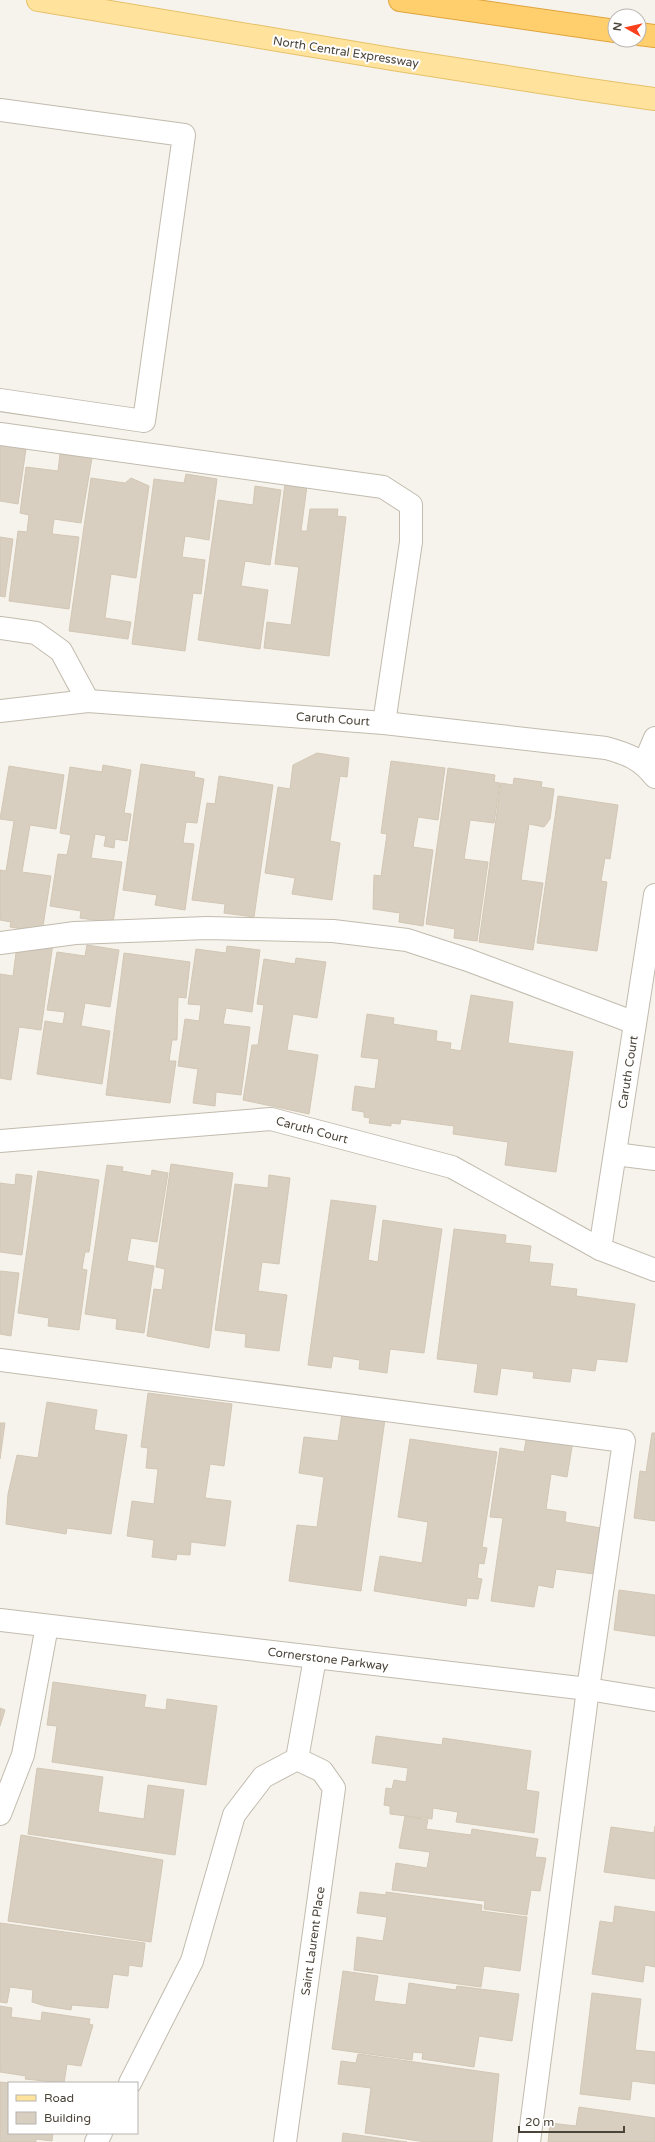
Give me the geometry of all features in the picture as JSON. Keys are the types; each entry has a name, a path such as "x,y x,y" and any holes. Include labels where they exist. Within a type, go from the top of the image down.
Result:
{"highway":[{"path":"400,0 607,30"}],"main road":[{"name":"North Central Expressway","path":"38,0 406,62 584,90 655,98"}],"street":[{"path":"0,110 184,135 144,421 0,400"},
{"path":"0,434 382,487 411,505 412,542 384,723"},
{"path":"0,628 36,633 61,651 88,701"},
{"name":"Caruth Court","path":"0,711 88,701 384,723 606,748 624,753 650,771"},
{"path":"650,771 655,738"},
{"name":"Caruth Court","path":"600,1249 655,895"},
{"path":"0,943 75,933 207,928 333,931 407,940 468,960 635,1023"},
{"name":"Caruth Court","path":"0,1141 271,1119 452,1167 600,1249 655,1270"},
{"path":"615,1154 655,1159"},
{"path":"0,1360 624,1441 588,1689 528,2142"},
{"name":"Cornerstone Parkway","path":"0,1620 588,1689 655,1700"},
{"path":"0,1814 23,1755 47,1626"},
{"path":"131,2082 192,1961 234,1815 263,1777 297,1759 315,1658"},
{"name":"Saint Laurent Place","path":"285,2142 334,1788 322,1771 297,1759"}],"building":[{"path":"0,438 27,442 18,504 0,501"},
{"path":"60,454 92,458 81,523 54,519 52,534 79,537 69,609 9,601 18,531 27,532 29,515 20,513 26,467 58,471"},
{"path":"186,474 217,479 209,540 185,536 182,557 205,560 201,594 193,593 185,651 132,644 154,479 184,483"},
{"path":"91,478 125,483 131,478 149,486 136,578 111,574 105,618 131,622 128,639 69,631"},
{"path":"285,483 307,486 301,531 307,531 310,509 338,509 337,516 346,517 329,656 264,648 267,622 291,625 299,567 275,564"},
{"path":"255,486 281,490 270,565 245,561 241,586 268,590 260,649 198,640 218,500 253,505"},
{"path":"0,537 13,539 5,597 0,596"},
{"path":"317,753 349,758 347,777 340,776 330,841 340,843 332,900 292,894 295,878 265,873 278,787 290,789 293,765"},
{"path":"391,761 445,768 438,820 418,817 413,847 433,850 423,926 399,922 400,913 373,909 374,875 381,876 387,834 381,833"},
{"path":"141,764 195,772 194,777 204,779 197,823 186,822 183,843 194,844 185,910 155,905 157,895 123,890"},
{"path":"103,765 131,770 124,813 131,814 127,841 115,839 114,848 104,846 106,836 95,834 91,858 122,862 113,923 80,918 81,911 50,906 58,854 67,855 71,835 60,833 70,767 102,772"},
{"path":"9,766 64,775 56,829 30,825 22,872 51,876 42,932 10,927 11,922 0,920 0,870 6,871 14,821 0,819"},
{"path":"448,768 495,775 494,782 500,783 494,823 470,820 464,859 488,862 477,941 454,938 455,929 426,924"},
{"path":"219,776 273,785 254,917 224,913 225,904 192,900 207,803 215,804"},
{"path":"514,778 542,782 541,787 554,789 550,819 544,827 529,824 521,880 543,883 533,950 479,942 501,783 513,785"},
{"path":"558,796 618,805 610,859 605,858 601,881 607,882 597,951 537,943"},
{"path":"53,943 41,1030 19,1027 11,1080 0,1078 0,974 13,976 17,945"},
{"path":"87,945 119,950 110,1007 85,1003 81,1026 110,1031 102,1084 37,1074 45,1021 63,1024 65,1012 47,1010 57,952 85,956"},
{"path":"227,946 260,950 252,1012 226,1008 223,1024 250,1027 241,1095 216,1092 215,1106 193,1103 198,1069 178,1066 185,1019 199,1021 201,1005 188,1004 196,949 226,953"},
{"path":"124,953 190,962 186,998 178,997 177,1040 172,1040 169,1061 176,1061 170,1103 106,1095"},
{"path":"296,958 326,962 317,1018 293,1014 287,1050 318,1055 309,1114 243,1100 252,1045 258,1045 264,1005 257,1004 264,959 295,964"},
{"path":"471,995 513,1002 508,1043 573,1052 556,1172 505,1165 508,1142 453,1134 454,1126 401,1119 400,1124 391,1123 391,1126 369,1123 370,1118 364,1117 364,1112 352,1110 355,1086 375,1089 379,1059 361,1057 367,1014 394,1018 393,1024 437,1031 436,1041 451,1043 450,1049 461,1051"},
{"path":"171,1164 233,1173 209,1348 147,1336 154,1289 162,1290 165,1269 156,1267"},
{"path":"107,1165 123,1167 122,1171 151,1176 152,1170 168,1173 157,1242 131,1238 127,1261 154,1266 144,1333 116,1329 117,1319 85,1314"},
{"path":"38,1171 99,1180 89,1252 85,1252 82,1269 87,1270 79,1330 48,1326 49,1318 18,1313"},
{"path":"16,1174 32,1176 22,1255 0,1252 0,1183 15,1185"},
{"path":"269,1175 290,1178 279,1264 262,1262 258,1291 287,1295 279,1351 245,1347 246,1334 215,1330 235,1184 268,1188"},
{"path":"331,1200 376,1206 368,1260 378,1262 383,1220 442,1229 424,1353 390,1349 387,1373 359,1369 360,1360 333,1356 331,1368 308,1365"},
{"path":"454,1229 506,1235 505,1243 531,1246 529,1262 553,1264 550,1286 577,1289 576,1296 635,1304 627,1362 597,1359 595,1371 572,1368 570,1382 533,1378 534,1372 501,1368 497,1395 474,1392 478,1364 437,1359"},
{"path":"0,1271 19,1273 11,1336 0,1334"},
{"path":"148,1393 232,1404 224,1466 210,1464 205,1498 231,1501 225,1546 191,1542 190,1555 177,1554 176,1560 152,1557 154,1540 127,1536 132,1501 154,1504 158,1469 146,1468 148,1448 141,1447"},
{"path":"47,1402 97,1410 94,1430 127,1435 111,1534 67,1528 66,1534 6,1524 8,1494 17,1455 38,1458"},
{"path":"343,1406 386,1412 361,1591 289,1581 297,1525 317,1527 324,1477 299,1473 304,1437 338,1441"},
{"path":"0,1423 5,1423 0,1459"},
{"path":"652,1433 655,1433 655,1521 634,1518 640,1471 646,1472"},
{"path":"527,1434 573,1441 567,1477 551,1474 546,1509 566,1512 565,1522 601,1528 594,1574 556,1569 553,1588 538,1585 534,1607 491,1601 503,1518 490,1517 500,1448 524,1452"},
{"path":"410,1439 497,1452 482,1547 487,1548 484,1564 479,1563 477,1578 482,1579 478,1599 467,1598 466,1606 374,1591 380,1556 422,1563 428,1522 398,1517"},
{"path":"619,1590 655,1595 655,1636 614,1630"},
{"path":"53,1682 146,1695 144,1707 166,1710 167,1699 217,1706 206,1785 52,1762 57,1726 47,1725"},
{"path":"0,1708 5,1710 0,1726"},
{"path":"376,1736 442,1745 443,1738 531,1751 526,1790 539,1792 534,1833 456,1822 458,1812 433,1808 432,1819 390,1814 390,1806 384,1805 386,1788 392,1789 394,1780 406,1782 408,1768 372,1763"},
{"path":"37,1768 103,1777 98,1812 144,1819 148,1785 184,1790 175,1855 28,1834"},
{"path":"405,1816 428,1820 426,1829 471,1835 472,1829 538,1839 535,1857 546,1858 540,1891 531,1890 527,1915 484,1909 485,1901 392,1890 396,1863 427,1868 430,1852 399,1848"},
{"path":"655,1826 655,1879 604,1872 611,1827 654,1833"},
{"path":"21,1835 163,1860 151,1942 8,1921"},
{"path":"360,1892 386,1895 386,1892 482,1905 481,1911 527,1917 520,1971 484,1966 481,1987 354,1970 357,1937 383,1941 387,1917 357,1913"},
{"path":"615,1906 655,1912 655,1967 645,1965 643,1982 592,1974 600,1921 613,1923"},
{"path":"0,1923 145,1943 142,1967 129,1965 128,1976 113,1974 108,2008 72,2005 71,2010 45,2006 32,2002 33,1990 10,1987 7,2003 0,2002"},
{"path":"343,1971 378,1976 374,2001 406,2005 409,1983 456,1990 457,1986 519,1994 512,2041 479,2036 474,2067 422,2059 423,2053 413,2052 412,2060 332,2049"},
{"path":"592,1993 641,1999 635,2050 655,2052 655,2084 632,2081 630,2100 580,2094"},
{"path":"0,2006 12,2008 11,2017 41,2021 42,2012 90,2019 89,2024 93,2025 81,2066 67,2064 64,2082 25,2079 26,2076 0,2072"},
{"path":"358,2054 499,2074 492,2142 426,2142 365,2133 371,2088 338,2084 341,2061 356,2063"},
{"path":"0,2082 8,2083 8,2134 53,2134 52,2141 36,2139 36,2142 0,2142"},
{"path":"579,2107 655,2118 655,2142 548,2142 550,2123 576,2126"},
{"path":"343,2133 407,2142 342,2142"}]}
